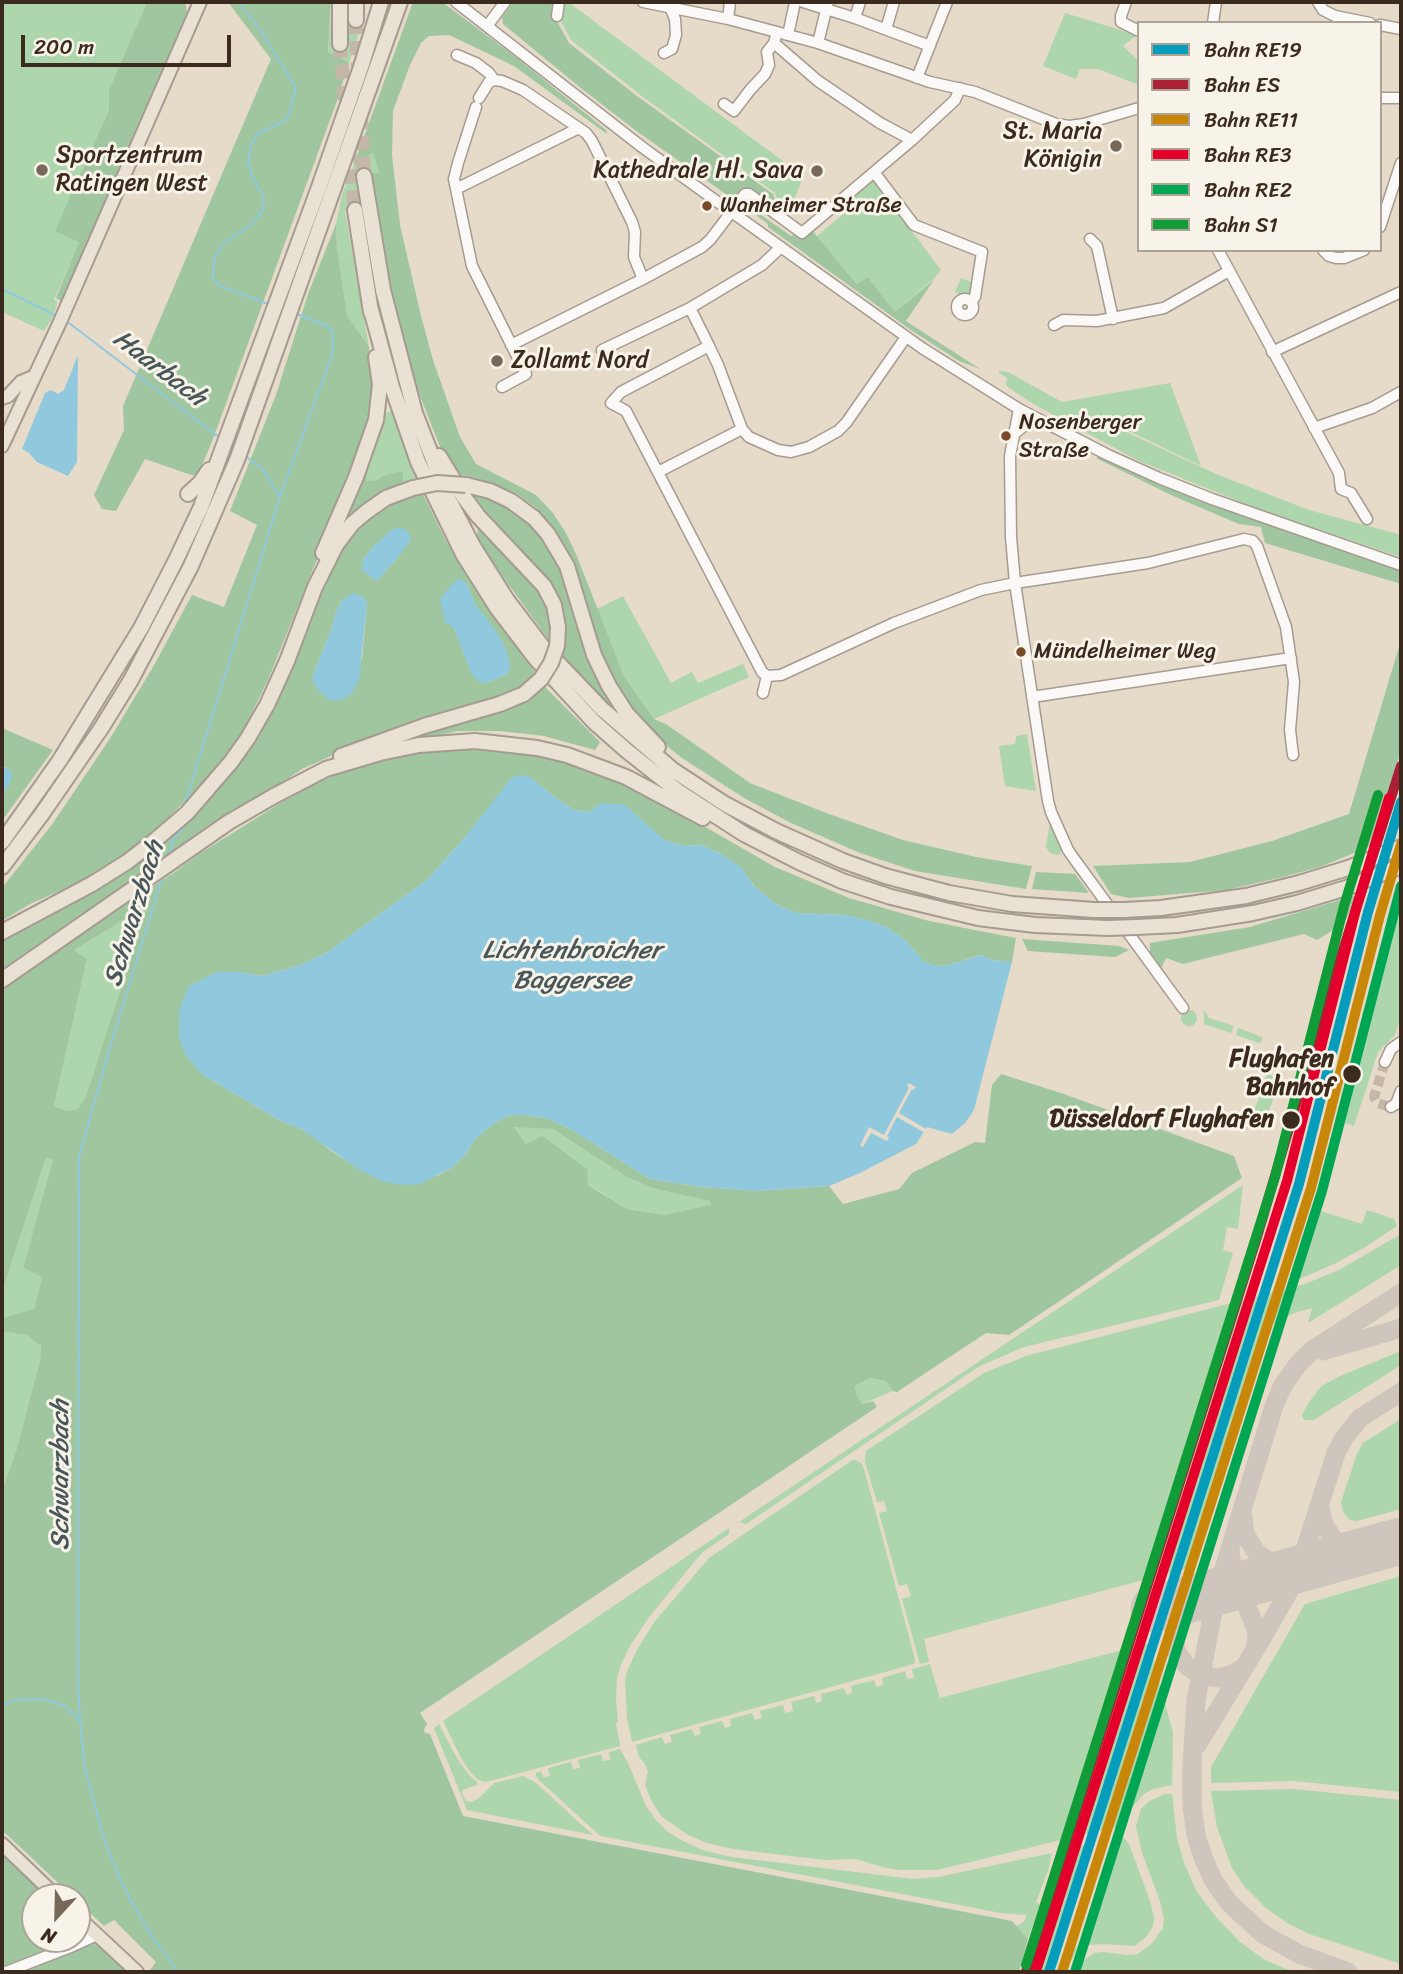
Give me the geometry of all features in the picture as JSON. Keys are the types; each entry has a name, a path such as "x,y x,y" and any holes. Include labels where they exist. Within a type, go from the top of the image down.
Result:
{"highway":[{"path":"340,2 340,44"},
{"path":"356,2 356,20"},
{"path":"188,495 212,465 229,431 361,66 381,2"},
{"path":"2,867 72,772 131,680 191,566 237,460 400,2"},
{"path":"364,176 383,290 415,413 449,500 473,546 507,600 542,646 602,709 673,770 725,804 776,831 885,876 949,893 1012,904 1094,910 1161,908 1245,896 1348,868 1401,847"},
{"path":"315,587 319,563 356,477 376,420 380,385 355,210"},
{"path":"370,306 392,387 418,462 463,554 497,608 536,659 594,722 662,779 744,834 831,876 901,900 978,918 1068,928 1108,929 1177,925 1253,913 1346,888 1401,866"},
{"path":"274,796 325,762 375,742 500,704 524,694 541,679 551,663 557,646 558,627 550,594 537,576 470,505 415,413"},
{"path":"2,842 68,748 141,628 201,507 219,453"},
{"path":"2,932 127,862 187,813 231,762 267,705 315,587 336,545 352,524 379,502 413,488 437,483 466,485 490,491 518,505 541,525 567,566 594,655 627,714 648,738 689,772 752,811 776,831"},
{"path":"2,980 229,822 274,796 326,769 419,745 475,741 503,743 537,748 596,764 716,824 744,834"}],"main road":[{"path":"2,446 8,419 33,377 65,311 200,2"},
{"path":"2,398 8,396 21,382 33,377"},
{"path":"2,1844 43,1883"},
{"path":"91,1929 137,1972"}],"street":[{"path":"456,2 730,212 906,337 1019,409 1132,467 1212,499 1401,565"},
{"path":"488,25 505,2"},
{"path":"557,16 559,2"},
{"path":"643,2 728,19 780,36 817,43 917,78 975,92 1056,124 1084,124 1137,109"},
{"path":"728,19 730,2"},
{"path":"724,104 734,111 765,74 769,65 767,52 780,36 795,2"},
{"path":"803,2 827,5 930,46"},
{"path":"855,18 860,2"},
{"path":"886,29 894,2"},
{"path":"917,78 947,2"},
{"path":"1126,2 1121,22 1137,31"},
{"path":"1213,21 1216,2"},
{"path":"1318,2 1323,10 1335,16 1360,21"},
{"path":"817,43 827,5"},
{"path":"664,53 672,49 676,35 675,19 670,7"},
{"path":"1382,25 1401,29"},
{"path":"780,36 818,81 880,123 912,139"},
{"path":"457,55 476,63 494,80 523,90 579,128 592,141 632,222 635,232 634,257 643,279"},
{"path":"494,80 489,82 478,102 454,179 472,266 526,374 502,387"},
{"path":"511,345 702,247 745,194 749,194 802,233 955,100 960,88"},
{"path":"1382,97 1401,98"},
{"path":"456,189 579,128"},
{"path":"1382,221 1401,163"},
{"path":"874,172 914,225 982,252 975,297 971,302"},
{"path":"1090,239 1097,246 1113,319"},
{"path":"602,350 690,308 762,265 781,247"},
{"path":"1219,252 1339,473 1341,489 1350,493 1367,519"},
{"path":"1325,252 1336,258 1359,252"},
{"path":"1054,325 1063,320 1097,321 1164,308 1229,271"},
{"path":"1272,352 1401,292"},
{"path":"690,308 718,365 742,429 749,437 778,450 791,452 809,447 846,424 906,337"},
{"path":"709,346 621,392 611,403 626,411 762,672 767,676 781,675 894,623 963,596 1015,583 1135,566 1244,539 1253,541 1257,546 1286,627 1293,682 1290,730 1293,755"},
{"path":"1314,428 1373,408 1401,393"},
{"path":"1019,409 1010,456 1011,537 1015,583 1051,812 1068,850 1183,1008"},
{"path":"1014,434 1020,428 1031,424 1049,424"},
{"path":"658,472 742,429"},
{"path":"1032,697 1291,658"},
{"path":"764,693 767,676"},
{"path":"1385,1062 1391,1049 1401,1042"},
{"path":"1391,1107 1396,1104 1401,1091"},
{"path":"6,1972 97,1935"}],"green space":[{"name":"Sportzentrum Ratingen West","path":"2,2 147,2 109,90 109,110 56,231 80,241 54,300 58,302 52,319 44,331 2,312"},
{"path":"147,2 185,2 187,12 61,301 56,298 79,242 55,231 109,110 109,90"},
{"path":"228,2 331,2 328,52 349,62 337,101 197,477 145,459 116,511 102,509 94,495 124,430 123,406 271,59"},
{"path":"332,2 332,44 346,44 346,20 364,19 349,62 328,52"},
{"path":"413,2 442,2 517,58 606,130 607,134 514,66 449,35 429,36 421,43 410,65 393,111 392,155 400,225 433,360 460,437 476,464 536,495 553,513 576,554 624,676 654,719 666,724 750,783 829,814 903,840 976,857 1032,866 1026,889 915,871 860,853 791,823 744,798 682,758 663,743 635,712 615,684 601,651 568,552 554,528 535,507 517,494 468,476 454,475 444,457 413,378 393,298 372,173 379,173 373,152 353,167"},
{"path":"513,2 554,2 553,14 569,43 637,96 773,194 776,201 771,207 744,188 736,199 727,195 635,130 503,24 502,17"},
{"path":"561,2 568,2 803,176 787,220 773,209 778,202 775,193 639,94 571,40 558,16"},
{"path":"1065,13 1137,35 1123,46 1137,59 1137,84 1098,69 1080,69 1076,79 1043,66"},
{"path":"373,151 379,174 360,176 363,208 345,211 369,347 347,315 336,224 342,195 353,167"},
{"path":"872,178 941,270 895,312 868,277 857,284 817,236 853,206 848,199"},
{"path":"747,201 756,206 754,210 791,236 794,234 801,238 811,229 857,284 868,277 895,312 934,280 906,321 980,369 959,361 911,330 768,227 768,224 743,206"},
{"path":"336,224 347,315 369,347 373,379 370,419 360,453 268,680 242,734 208,778 160,826 89,878 30,904 2,921 2,888 53,823 109,740 192,595 224,607 257,525 230,511 276,395 308,294"},
{"path":"961,278 974,283 970,295 964,296 955,292"},
{"path":"999,371 1008,372 1062,402 1170,383 1201,466 1092,416 1216,474 1309,510 1401,535 1401,557 1256,508 1139,461 1035,405 1009,388 1006,385 1007,378"},
{"path":"391,411 416,478 403,482 402,471 378,480 365,481 370,458 368,452 380,414"},
{"path":"368,452 370,458 366,481 378,480 382,476 403,471 403,482 358,509 334,536"},
{"path":"1099,456 1177,491 1401,571 1401,584 1265,543 1261,527 1239,524 1173,496 1096,458"},
{"path":"422,492 445,539 476,589 536,675 522,690 358,744 302,769 2,974 2,941 95,888 218,788 332,561 360,523 392,501","holes":["383,538 400,555 377,581 363,560","466,582 475,604 503,643 507,674 485,684 471,672 454,628","342,600 367,604 362,659 312,678"]},
{"path":"467,492 510,507 528,520 543,537 558,559 630,726 602,701 561,657 564,628 494,524"},
{"path":"478,528 485,529 527,572 551,611 552,644 495,566 477,536"},
{"path":"623,596 671,683 692,672 698,683 743,664 749,677 654,719 624,676 597,609"},
{"path":"1401,640 1401,751 1371,846 1320,867 1227,890 1129,898 1111,894 1093,866 1190,862 1272,841 1349,814"},
{"path":"544,686 600,742 595,750 544,736 500,731 457,731 367,752 426,730 526,700"},
{"path":"2,728 53,750 2,821 2,795 9,785 7,768 2,766"},
{"path":"1027,734 1036,791 1005,786 999,746 1015,744 1016,736"},
{"path":"446,749 478,749 538,755 569,763 632,787 775,867 849,898 929,921 1016,938 1012,962 992,960 980,955 949,965 935,966 923,961 905,940 888,928 846,915 797,913 777,905 757,889 740,867 719,853 701,845 684,846 664,840 652,830 574,810 530,777 466,836 428,879 328,952 298,966 262,976 241,972 203,1075 279,1120 303,1130 364,1172 437,1176 465,1155 476,1138 493,1124 511,1115 528,1115 549,1119 572,1130 650,1179 757,1191 829,1186 843,1204 899,1189 912,1173 975,1142 985,1143 992,1085 1001,1074 1234,1156 1242,1178 1009,1335 986,1333 897,1392 893,1391 886,1381 870,1378 855,1386 862,1404 873,1401 877,1407 420,1713 427,1724 425,1733 430,1734 463,1816 1012,1921 1028,1939 1019,1972 152,1972 150,1970 156,1962 114,1920 104,1926 91,1914 91,1883 58,1883 2,1830 2,1492 17,1448 40,1360 41,1346 26,1335 2,1331 2,1318 34,1309 42,1277 23,1268 53,1160 46,1157 2,1292 2,988 199,854 282,802 319,782 380,760","holes":["148,905 86,1096 78,1109 67,1111 54,1106 87,959 74,950","514,1127 553,1129 625,1176 655,1189 710,1201 711,1205 664,1215 627,1209 588,1185 587,1169 542,1136 526,1144"]},
{"path":"1050,822 1063,848 1060,854 1056,855 1050,853 1046,847"},
{"path":"1036,872 1075,874 1089,893 1032,889"},
{"path":"1395,882 1350,1038 1361,974 1385,895 1383,887"},
{"path":"1401,889 1401,1014 1395,1035 1378,1052 1354,1126 1345,1123"},
{"path":"1356,895 1342,925 1317,940 1304,934 1183,964 1166,958 1161,969 1150,955 1150,943 1250,927"},
{"path":"149,904 86,1096 78,1109 67,1111 54,1106 87,959 74,950"},
{"path":"1022,939 1119,946 1129,950 1115,957 1028,951"},
{"path":"1186,1010 1192,1010 1197,1018 1195,1024 1186,1026 1181,1021 1181,1015"},
{"path":"1204,1010 1209,1018 1234,1026 1231,1033 1204,1024"},
{"path":"1238,1028 1262,1037 1262,1042 1236,1035"},
{"path":"1268,1073 1279,1081 1265,1123 1246,1130 1261,1093 1264,1094 1266,1088 1263,1086"},
{"path":"514,1126 553,1129 625,1176 655,1189 711,1201 712,1206 663,1215 627,1209 526,1145"},
{"path":"46,1156 54,1159 23,1268 42,1277 34,1309 2,1319 2,1292"},
{"path":"1243,1185 1238,1229 1227,1227 1223,1250 1233,1253 1219,1300 1024,1347 980,1366 746,1524 739,1522"},
{"path":"1314,1209 1362,1224 1367,1210 1394,1219 1397,1226 1336,1263 1302,1278 1290,1280"},
{"path":"1401,1234 1401,1265 1308,1323 1312,1308 1294,1313 1272,1325 1195,1566 924,1639 929,1662 920,1664 902,1599 911,1596 907,1584 899,1586 879,1513 887,1511 884,1501 877,1502 865,1462 866,1451 984,1373 1026,1356 1305,1284 1339,1270"},
{"path":"2,1319 3,1331 26,1335 41,1345 40,1360 17,1448 2,1492"},
{"path":"1401,1351 1401,1365 1314,1420 1304,1420 1302,1416 1305,1409 1322,1386"},
{"path":"870,1378 886,1381 893,1391 862,1404 855,1386"},
{"path":"1401,1419 1401,1509 1357,1521 1350,1520 1343,1512 1341,1502 1357,1454 1363,1443"},
{"path":"854,1459 862,1464 864,1469 915,1659 914,1664 632,1742 627,1718 625,1680 637,1650 655,1621 709,1558"},
{"path":"729,1528 729,1534 695,1561 649,1617 630,1646 617,1679 616,1723 620,1746 490,1781 484,1782 471,1773 443,1721"},
{"path":"1401,1576 1401,1792 1294,1781 1211,1783 1211,1767 1305,1604"},
{"path":"1149,1643 1173,1733 1172,1785 1144,1794 1119,1826 936,1870 900,1870 856,1859 826,1860 733,1849 707,1843 688,1835 661,1816 645,1785 648,1771 639,1757 636,1745 662,1737 665,1744 672,1742 670,1735 692,1729 695,1736 701,1734 699,1727 722,1721 725,1728 731,1726 730,1719 752,1713 755,1720 762,1718 760,1711 783,1705 785,1713 793,1711 791,1702 814,1696 816,1703 822,1701 821,1694 844,1688 847,1695 852,1693 851,1686 874,1680 876,1687 883,1685 882,1678 905,1671 907,1679 914,1678 912,1669 930,1664 940,1698"},
{"path":"439,1724 458,1760 477,1782 477,1785 463,1790 466,1801 478,1799 494,1783 523,1776 535,1782 593,1835 467,1810 434,1728"},
{"path":"620,1749 646,1806 656,1820 668,1832 705,1851 732,1857 913,1879 938,1877 1052,1853 1036,1902 1040,1905 1028,1939 1016,1926 1024,1922 1027,1915 1001,1913 600,1836 536,1776 536,1773 541,1771 543,1777 550,1776 548,1768 571,1762 573,1769 580,1768 578,1760 601,1754 603,1761 610,1760 609,1752"},
{"path":"1294,1789 1401,1800 1401,1964 1309,1934 1287,1923 1267,1909 1244,1886 1232,1868 1217,1827 1211,1791"},
{"path":"1172,1794 1177,1838 1184,1863 1197,1892 1240,1942 1265,1960 1294,1972 1073,1972 1094,1953 1138,1954 1152,1943 1163,1928 1160,1901 1142,1853 1136,1826 1141,1809 1149,1801"},
{"path":"1116,1835 1129,1844 1151,1904 1153,1926 1146,1937 1135,1946 1088,1945 1082,1938"},
{"path":"1103,1840 1077,1931 1076,1953 1064,1972 1056,1972"},
{"path":"1087,1844 1044,1972 1034,1972 1056,1909 1061,1910 1080,1846"},
{"path":"2,1852 35,1883 21,1883 21,1953 91,1953 91,1945 94,1944 100,1946 130,1972 2,1972"}],"water":[{"path":"78,355 77,462 68,476 37,462 22,449 45,393 51,390 58,394 64,390"},
{"path":"405,529 411,539 377,581 362,570 363,560 391,530"},
{"path":"457,579 466,582 475,604 495,630 509,659 510,670 507,674 485,684 471,673 454,628 445,622 440,598"},
{"path":"353,593 364,597 367,604 359,680 352,693 342,700 330,701 317,689 312,678 336,612 342,600"},
{"path":"2,766 11,771 12,777 2,795"},
{"name":"Lichtenbroicher Baggersee","path":"512,777 530,777 574,810 589,812 601,803 625,805 664,840 684,846 701,845 741,867 754,886 777,905 797,913 846,915 871,921 888,928 905,940 923,961 935,966 949,965 981,955 992,960 1012,962 974,1110 965,1123 952,1134 927,1127 916,1144 829,1186 757,1191 650,1179 572,1130 549,1119 511,1115 493,1124 476,1138 465,1155 451,1168 420,1184 405,1185 384,1182 358,1169 303,1130 279,1120 203,1075 187,1057 179,1038 179,1011 189,986 217,972 241,972 262,976 298,966 328,952 428,879"}],"pier":[{"path":"909,1083 916,1087 912,1089 899,1113 931,1132 927,1134 897,1117 887,1141 871,1133 863,1147 860,1146 869,1127 884,1135 909,1088"}],"waterway":[{"name":"Schwarzbach","path":"239,2 261,31 296,88 285,121 257,134 251,145 248,162 264,198 263,210 250,226 222,245 214,259 213,275 220,286 268,304"},
{"name":"Haarbach","path":"2,289 57,316"},
{"name":"Schwarzbach","path":"185,804 280,497 332,355 332,332 328,326 296,314"},
{"name":"Haarbach","path":"65,320 220,438"},
{"name":"Haarbach","path":"244,455 263,469 279,495"},
{"name":"Schwarzbach","path":"169,856 173,840 183,828 183,823"},
{"name":"Schwarzbach","path":"162,878 79,1157 78,1681 85,1769 103,1836 132,1903 178,1972"},
{"path":"2,1705 15,1700 43,1699 65,1706 80,1721"}],"taxiway":[{"path":"1348,1972 1299,1954 1263,1934 1229,1903 1213,1880 1196,1835 1192,1806 1196,1700 1217,1591 1282,1387 1311,1351 1401,1293"},
{"path":"1323,1351 1401,1328"},
{"path":"1197,1745 1289,1591 1299,1569 1336,1453 1344,1438 1360,1418 1401,1392"},
{"path":"1320,1506 1323,1523 1334,1540 1349,1549 1367,1550"},
{"path":"1242,1511 1245,1534 1256,1552 1279,1566 1299,1569"},
{"path":"1230,1552 1233,1574 1256,1628 1255,1649"},
{"path":"1189,1599 1179,1615 1174,1633 1176,1651 1186,1665 1200,1675 1219,1678 1234,1674 1245,1666"}],"runway":[{"path":"1154,1609 1401,1541"}],"tunnel":[{"path":"356,20 358,74"},
{"path":"340,44 355,210"},
{"path":"361,115 364,176"},
{"path":"1385,1062 1374,1097 1377,1103 1391,1107"}],"rail line":[{"name":"ES","path":"1026,1972 1257,1237 1317,1033 1401,766"},
{"name":"S1","path":"1026,1965 1275,1177 1344,906 1378,795"},
{"name":"RE3","path":"1037,1968 1287,1181 1356,909 1389,798"},
{"name":"RE19","path":"1049,1972 1299,1184 1368,912 1401,802"},
{"name":"RE11","path":"1062,1972 1311,1188 1380,915 1401,844"},
{"name":"RE2","path":"1075,1972 1322,1191 1401,886"}],"place":[{"name":"St. Maria Königin","path":"1116,146"},
{"name":"Sportzentrum Ratingen West","path":"42,170"},
{"name":"Kathedrale Hl. Sava","path":"817,171"},
{"name":"Wanheimer Straße","path":"707,206"},
{"name":"Zollamt Nord","path":"497,361"},
{"name":"Nosenberger Straße","path":"1006,436"},
{"name":"Mündelheimer Weg","path":"1021,652"},
{"name":"Flughafen Bahnhof","path":"1352,1074"},
{"name":"Düsseldorf Flughafen","path":"1291,1120"}]}
